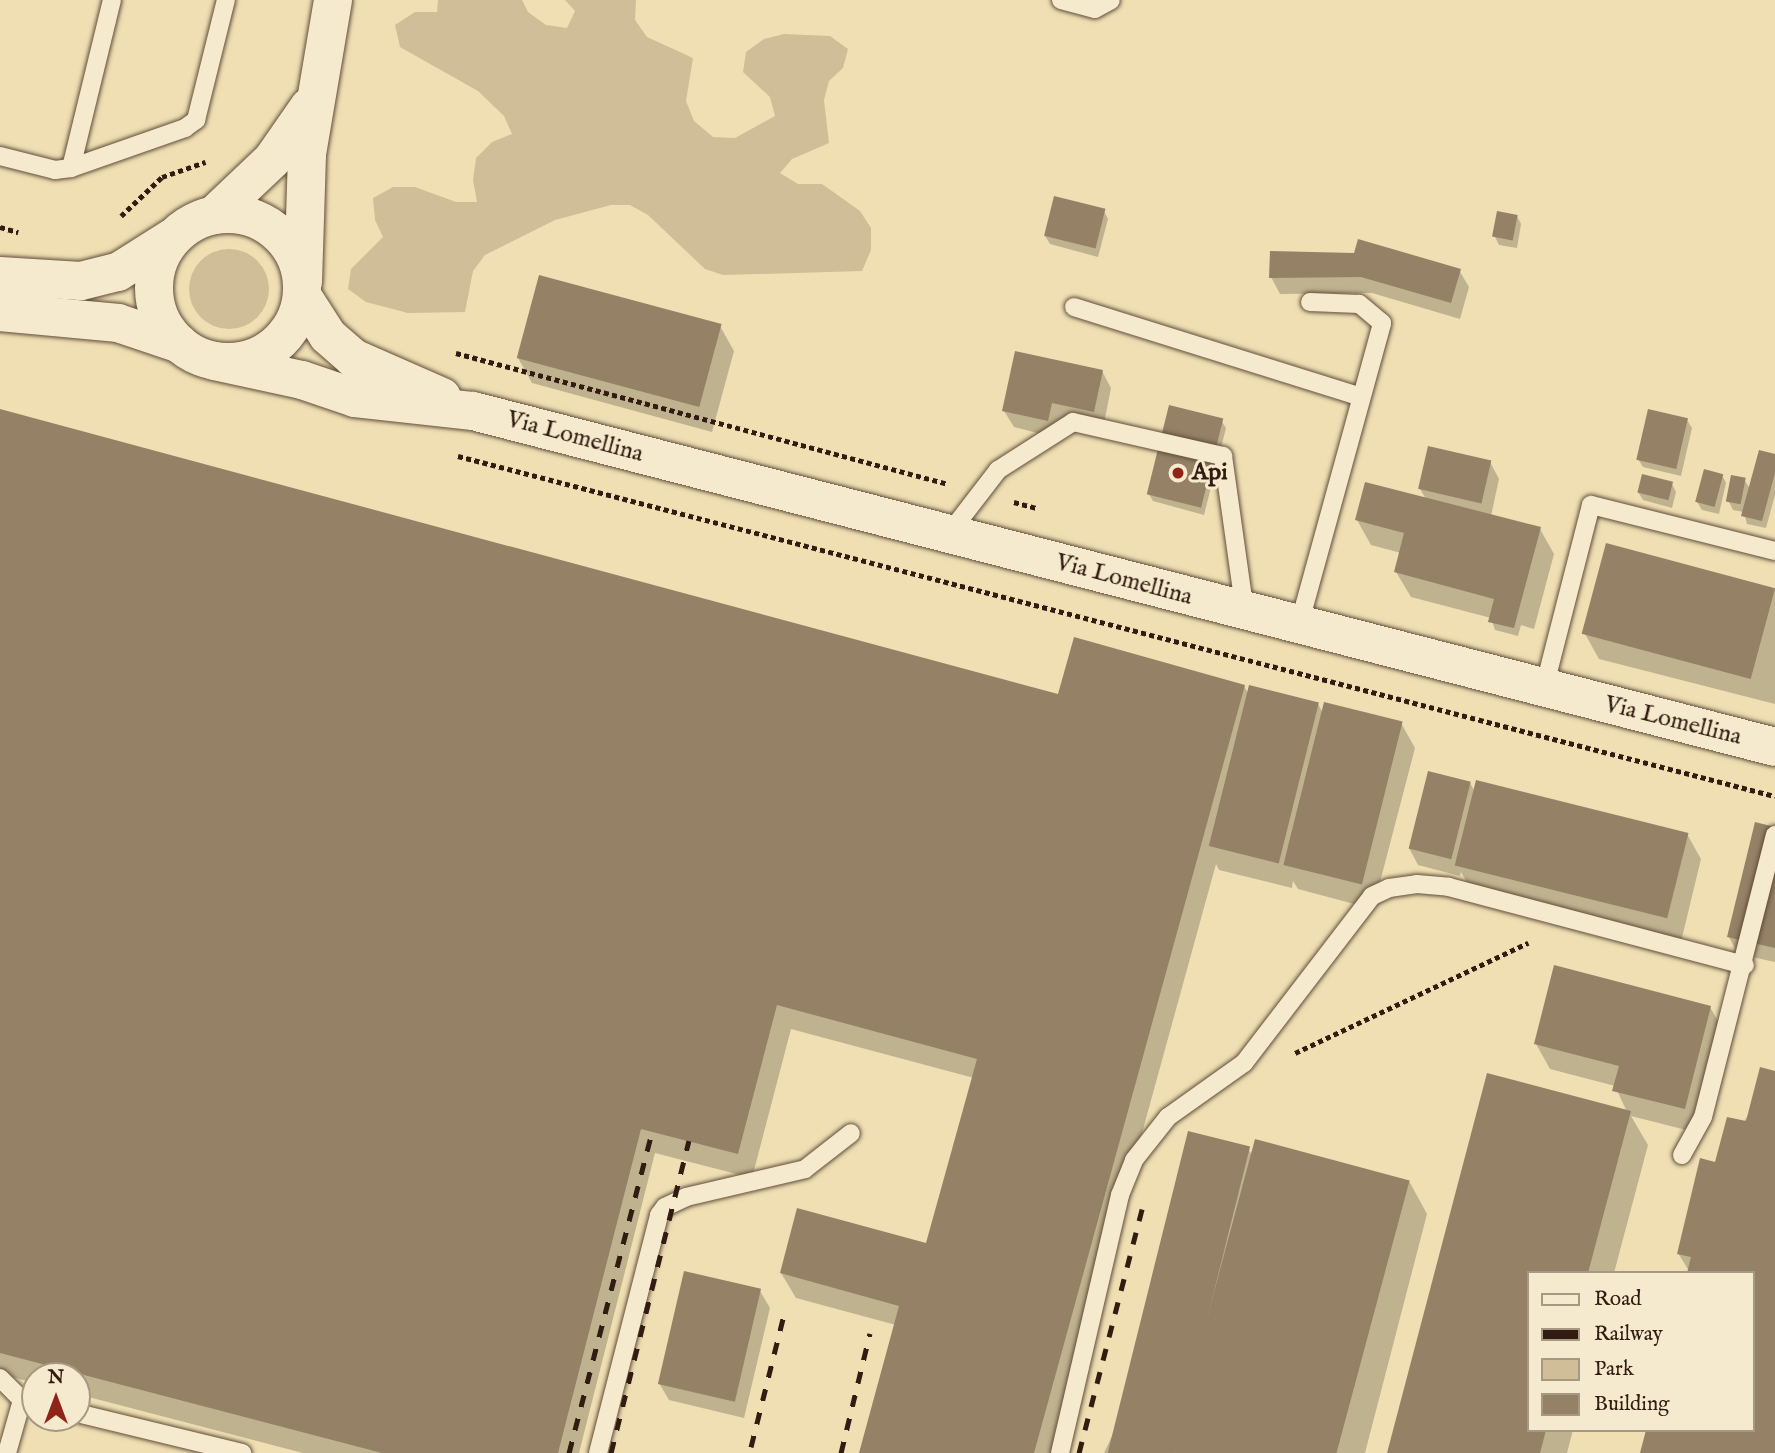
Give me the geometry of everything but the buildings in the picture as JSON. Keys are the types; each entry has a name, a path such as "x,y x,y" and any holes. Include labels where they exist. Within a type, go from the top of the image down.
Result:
{"main road":[{"path":"303,289 303,200 314,100 333,0"},
{"path":"214,215 272,160 314,100"},
{"name":"Via Lomellina","path":"0,276 81,281 128,268 198,219 239,214 263,221 283,237 297,257 303,289 328,336 353,358 473,411"},
{"name":"Via Lomellina","path":"172,238 156,267 153,291 158,316 180,344"},
{"name":"Via Lomellina","path":"214,361 239,362 262,355 282,340 296,320 303,289"},
{"name":"Via Lomellina","path":"0,312 118,323 180,344 214,361 302,380 355,398 473,411 1775,747"}],"lane":[{"path":"71,168 112,0"},
{"path":"0,156 55,170 71,168 185,128 195,120 226,0"},
{"path":"1061,0 1095,9 1111,0"},
{"path":"1299,625 1382,323 1359,304 1310,302"},
{"path":"1074,307 1361,397"},
{"path":"948,535 998,470 1073,422 1223,456 1245,612"},
{"path":"1544,688 1591,505 1775,551"},
{"path":"1682,1156 1703,1117 1745,965 1775,835"},
{"path":"1060,1453 1119,1195 1134,1160 1168,1117 1244,1063 1365,904 1389,888 1449,887 1745,965"},
{"path":"598,1453 659,1215 664,1207 686,1197 805,1169 851,1133"},
{"path":"0,1378 21,1395"},
{"path":"91,1416 242,1453"},
{"path":"7,1453 21,1420"}],"path":[{"path":"445,452 1775,796"},
{"path":"1244,1063 1275,1062 1536,939 1553,914"}],"green space":[{"path":"438,0 522,0 528,12 546,25 567,28 575,11 565,0 636,0 635,20 647,37 693,58 686,101 694,121 713,137 735,138 775,116 770,97 743,72 746,52 764,39 784,34 830,36 848,49 843,68 829,81 824,100 829,143 792,159 780,173 798,184 822,184 860,211 871,228 871,250 862,271 723,275 705,269 648,215 630,205 611,205 555,220 485,255 473,271 465,312 408,313 366,302 348,289 351,269 383,237 375,220 373,198 393,187 415,187 456,202 477,202 473,180 476,158 492,142 512,134 504,116 478,91 400,47 395,25 415,12 437,12"},
{"path":"229,249 244,252 257,261 266,274 269,289 266,304 257,317 244,326 229,329 214,326 201,317 192,304 189,289 192,274 201,261 214,252"}],"railway":[{"path":"569,1453 652,1131"},
{"path":"611,1453 689,1141"},
{"path":"1079,1453 1143,1206"},
{"path":"751,1447 785,1311"},
{"path":"841,1453 870,1333"}],"place":[{"name":"Api","path":"1178,473"}]}
